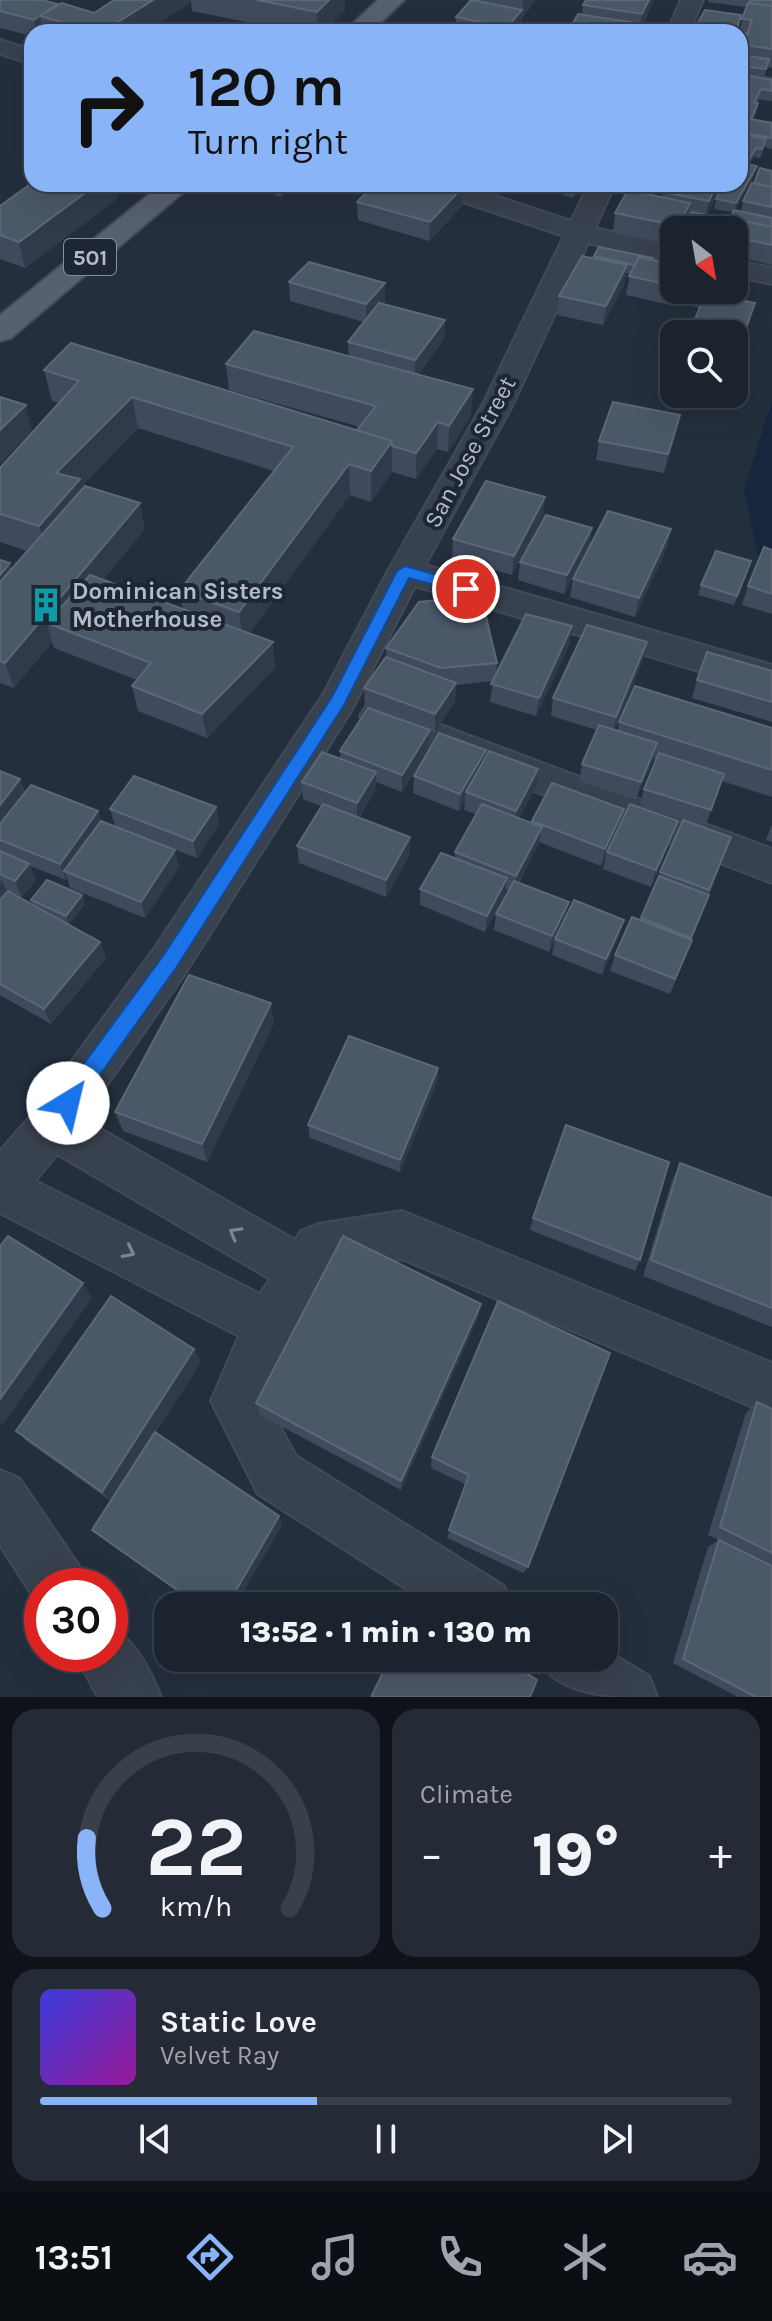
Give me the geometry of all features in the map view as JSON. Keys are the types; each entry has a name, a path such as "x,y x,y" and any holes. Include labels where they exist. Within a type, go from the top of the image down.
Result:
{"main road":[{"path":"365,24 392,0"},
{"name":"501","path":"0,331 169,192"}],"street":[{"path":"682,24 692,0"},
{"path":"0,47 24,54"},
{"path":"748,82 772,86"},
{"path":"457,192 577,232 660,251"},
{"name":"San Jose Street","path":"0,1188 51,1126 169,962 338,701 405,571 497,406 598,192"},
{"path":"748,271 772,276"},
{"path":"405,571 772,679"},
{"path":"338,701 772,866"},
{"path":"51,1126 303,1271"},
{"path":"0,1188 269,1325"},
{"path":"462,1592 277,1475 237,1401 269,1325 318,1248 402,1235 772,1389"},
{"path":"0,1497 47,1568"},
{"path":"116,1672 132,1697"},
{"path":"588,1672 628,1697"}],"water":[{"path":"772,401 772,566 759,562 744,489"}],"building":[{"path":"0,0 42,0 57,4 34,20 0,11"},
{"path":"114,0 153,0 115,24 68,24 40,16 62,3 94,13"},
{"path":"257,0 329,0 317,12"},
{"path":"471,0 522,10 510,24 456,17"},
{"path":"586,0 649,0 642,14 583,5"},
{"path":"751,0 772,0 772,6 749,3"},
{"path":"748,3 772,6 772,49 748,46 752,20 742,19"},
{"path":"705,10 741,15 738,24 697,24"},
{"path":"578,14 643,24 572,24"},
{"path":"748,56 769,59 766,69 748,67"},
{"path":"748,76 772,80 772,91 761,89 752,117 748,116"},
{"path":"748,118 772,123 772,138 748,134"},
{"path":"748,136 766,139 762,149 756,148 748,162"},
{"path":"748,164 757,166 748,182"},
{"path":"760,168 772,171 772,187 754,183"},
{"path":"752,183 772,187 772,207 743,201"},
{"path":"24,189 24,192 86,192 19,242 0,235 0,206"},
{"path":"367,192 458,192 430,222 357,202"},
{"path":"627,192 690,203 684,216 660,216 660,222 615,213"},
{"path":"663,192 713,192 709,201"},
{"path":"719,192 742,192 736,203 716,199"},
{"path":"734,210 772,218 772,227 748,222 748,216 731,216"},
{"path":"692,212 711,216 690,216"},
{"path":"748,222 772,227 772,245 748,240"},
{"path":"599,247 653,258 639,257 635,265 594,256"},
{"path":"582,256 627,265 606,306 559,296"},
{"path":"639,257 660,262 660,283 629,276"},
{"path":"309,262 385,283 366,304 289,282"},
{"path":"379,303 445,320 415,360 348,342"},
{"path":"755,303 748,322 695,319 701,304"},
{"path":"254,331 473,389 449,426 438,422 416,453 392,446 392,441 357,430 376,406 226,364"},
{"path":"71,343 392,441 371,471 349,464 239,612 179,591 293,447 132,397 56,473 80,479 39,526 0,514 0,468 79,381 44,370"},
{"path":"0,397 26,405 0,430"},
{"path":"613,402 680,415 668,454 599,441"},
{"path":"486,481 545,497 514,556 453,539"},
{"path":"85,486 140,503 5,663 0,661 0,582"},
{"path":"608,511 671,529 639,598 573,579"},
{"path":"546,515 592,528 567,575 520,562"},
{"path":"764,547 772,550 772,594 748,586"},
{"path":"716,551 751,561 737,596 701,585"},
{"path":"0,560 10,563 0,575"},
{"path":"90,575 273,642 202,714 132,686 151,663 47,623"},
{"path":"481,596 497,663 441,668 386,648 419,602"},
{"path":"526,614 572,626 539,698 491,684"},
{"path":"587,625 647,642 616,717 553,698"},
{"path":"707,652 772,671 772,702 697,680"},
{"path":"386,657 456,683 435,714 364,688"},
{"path":"635,686 772,728 772,770 619,722"},
{"path":"368,708 430,730 402,775 340,751"},
{"path":"599,725 657,743 641,782 582,764"},
{"path":"439,733 486,750 460,794 414,776"},
{"path":"489,751 538,769 516,811 466,792"},
{"path":"322,752 376,772 357,803 302,782"},
{"path":"659,753 724,774 711,810 644,789"},
{"path":"0,771 20,779 0,805"},
{"path":"134,776 216,807 193,841 110,809"},
{"path":"552,783 624,809 605,849 532,821"},
{"path":"31,785 98,811 60,864 0,840 0,824"},
{"path":"323,804 410,837 386,880 297,846"},
{"path":"482,804 542,827 516,876 455,852"},
{"path":"630,804 678,821 656,870 607,852"},
{"path":"683,820 731,837 709,890 660,872"},
{"path":"101,821 175,850 141,902 64,871"},
{"path":"0,851 29,864 15,881 0,874"},
{"path":"441,853 507,878 487,916 420,889"},
{"path":"659,876 709,895 691,938 641,918"},
{"path":"47,880 82,895 66,916 31,900"},
{"path":"514,881 569,902 552,936 496,914"},
{"path":"8,891 100,942 44,1009 0,984 0,900"},
{"path":"574,900 624,920 606,959 555,939"},
{"path":"632,917 692,940 675,979 615,955"},
{"path":"189,975 271,1003 202,1144 115,1112"},
{"path":"349,1036 438,1068 400,1160 308,1125"},
{"path":"566,1125 669,1162 640,1260 533,1218"},
{"path":"680,1163 772,1198 772,1308 651,1260"},
{"path":"8,1236 83,1283 0,1399 0,1246"},
{"path":"343,1236 481,1304 401,1481 256,1403"},
{"path":"111,1296 194,1349 102,1492 16,1431"},
{"path":"498,1301 610,1353 528,1567 449,1530 469,1475 432,1457"},
{"path":"757,1402 772,1409 772,1553 720,1527"},
{"path":"155,1432 279,1516 235,1592 180,1592 92,1530"},
{"path":"719,1540 772,1566 772,1697 756,1697 683,1659"},
{"path":"383,1672 525,1672 537,1680 530,1697 371,1697"}],"place":[{"name":"Dominican Sisters Motherhouse","path":"46,605"}],"route":[{"path":"68,1103 169,962 338,701 405,571 466,589"}]}
